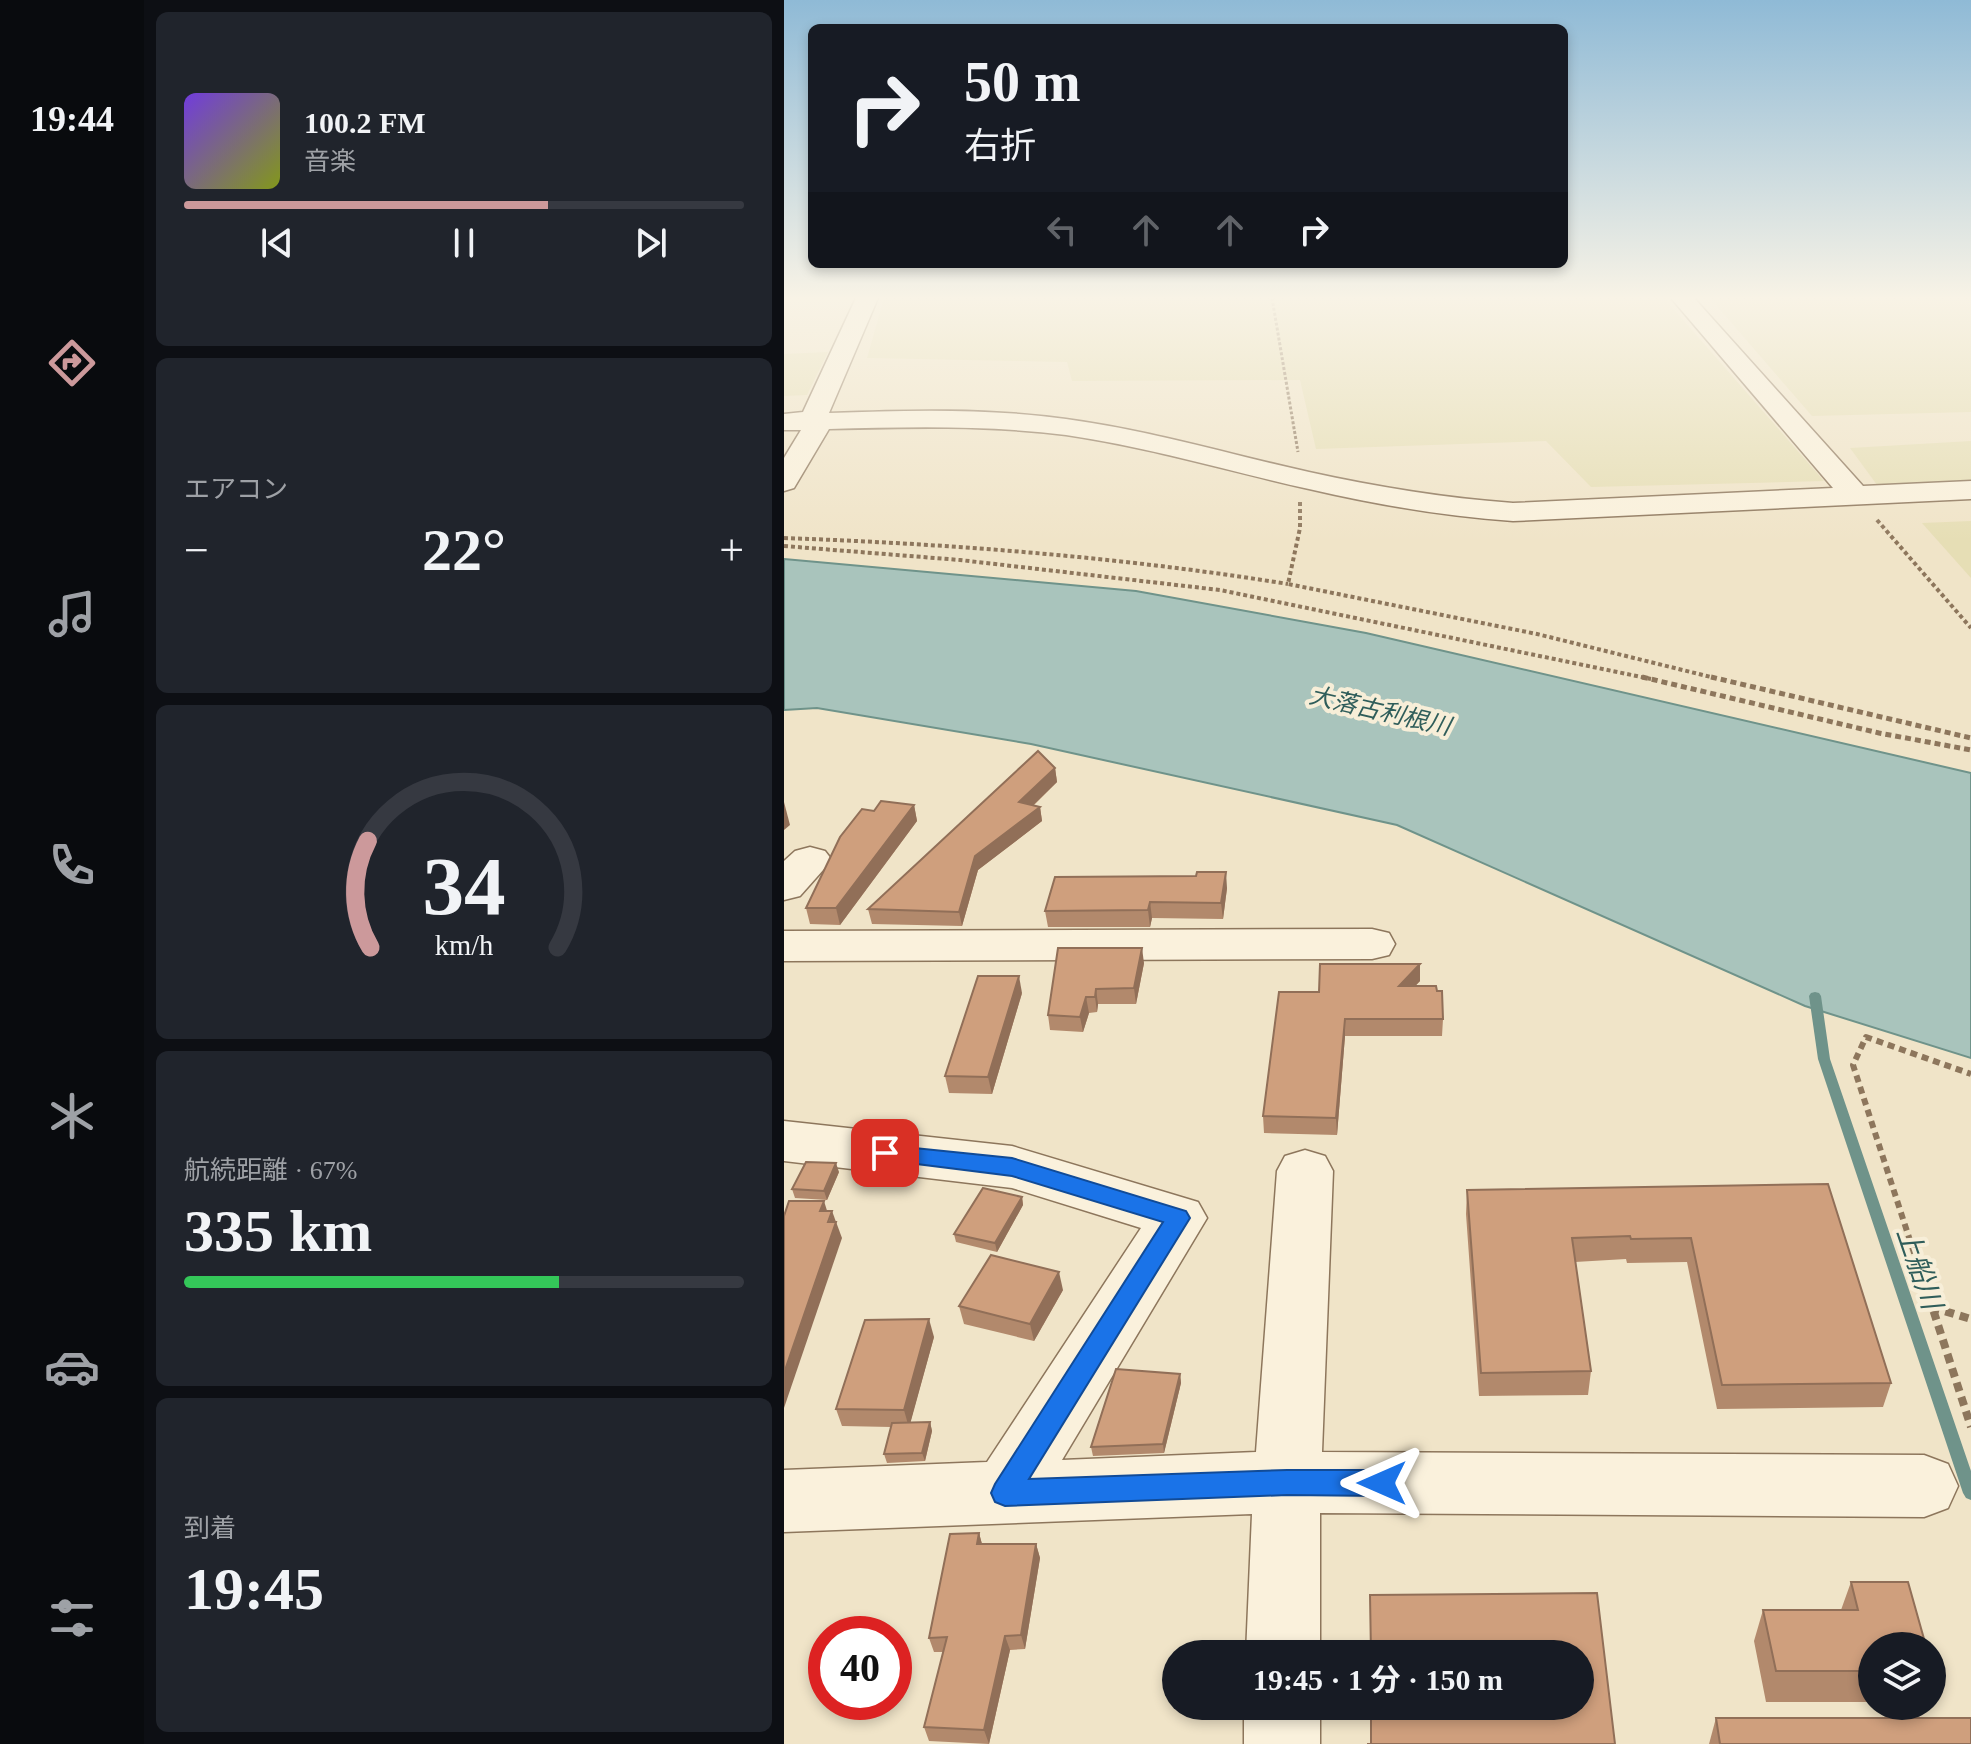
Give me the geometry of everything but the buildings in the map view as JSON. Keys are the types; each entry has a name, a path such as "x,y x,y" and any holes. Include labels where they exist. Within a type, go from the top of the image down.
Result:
{"street":[{"path":"784,482 803,422 814,416 830,379"},
{"path":"1753,379 1855,495"},
{"path":"803,422 968,418 1103,433 1412,503 1513,512 1971,490"},
{"path":"784,946 1372,944"},
{"path":"784,1141 1012,1167 1178,1218 1005,1493"},
{"path":"1283,1640 1287,1482 1305,1171"},
{"path":"784,1501 1287,1482 1924,1486"},
{"path":"1282,1720 1282,1744"}],"path":[{"path":"1286,379 1300,463 1300,528 1288,584"},
{"path":"1855,495 1971,628"},
{"path":"784,538 1003,549 1132,561 1288,584 1537,634 1971,738"},
{"path":"784,546 960,560 1220,590 1581,662 1865,730 1971,750"},
{"path":"1971,1074 1866,1037 1853,1065 1971,1427"},
{"path":"1930,1307 1971,1319"}],"shaded area":[{"path":"784,379 815,379 807,395 784,396"},
{"path":"1072,379 1735,379 1824,481 1591,487 1546,441 1316,449 1300,380"},
{"path":"1780,379 1971,379 1971,412 1812,416"},
{"path":"1971,441 1971,485 1880,489 1850,448"},
{"path":"1971,521 1971,578 1922,523"}],"water":[{"name":"大落古利根川","path":"784,559 1136,591 1366,633 1971,773 1971,1058 1805,1006 1397,825 1031,744 817,708 784,710"}],"waterway":[{"name":"上船川","path":"1815,996 1824,1059 1971,1493"}],"route":[{"path":"885,1153 1012,1167 1178,1218 1005,1493 1287,1482 1382,1483"}]}
